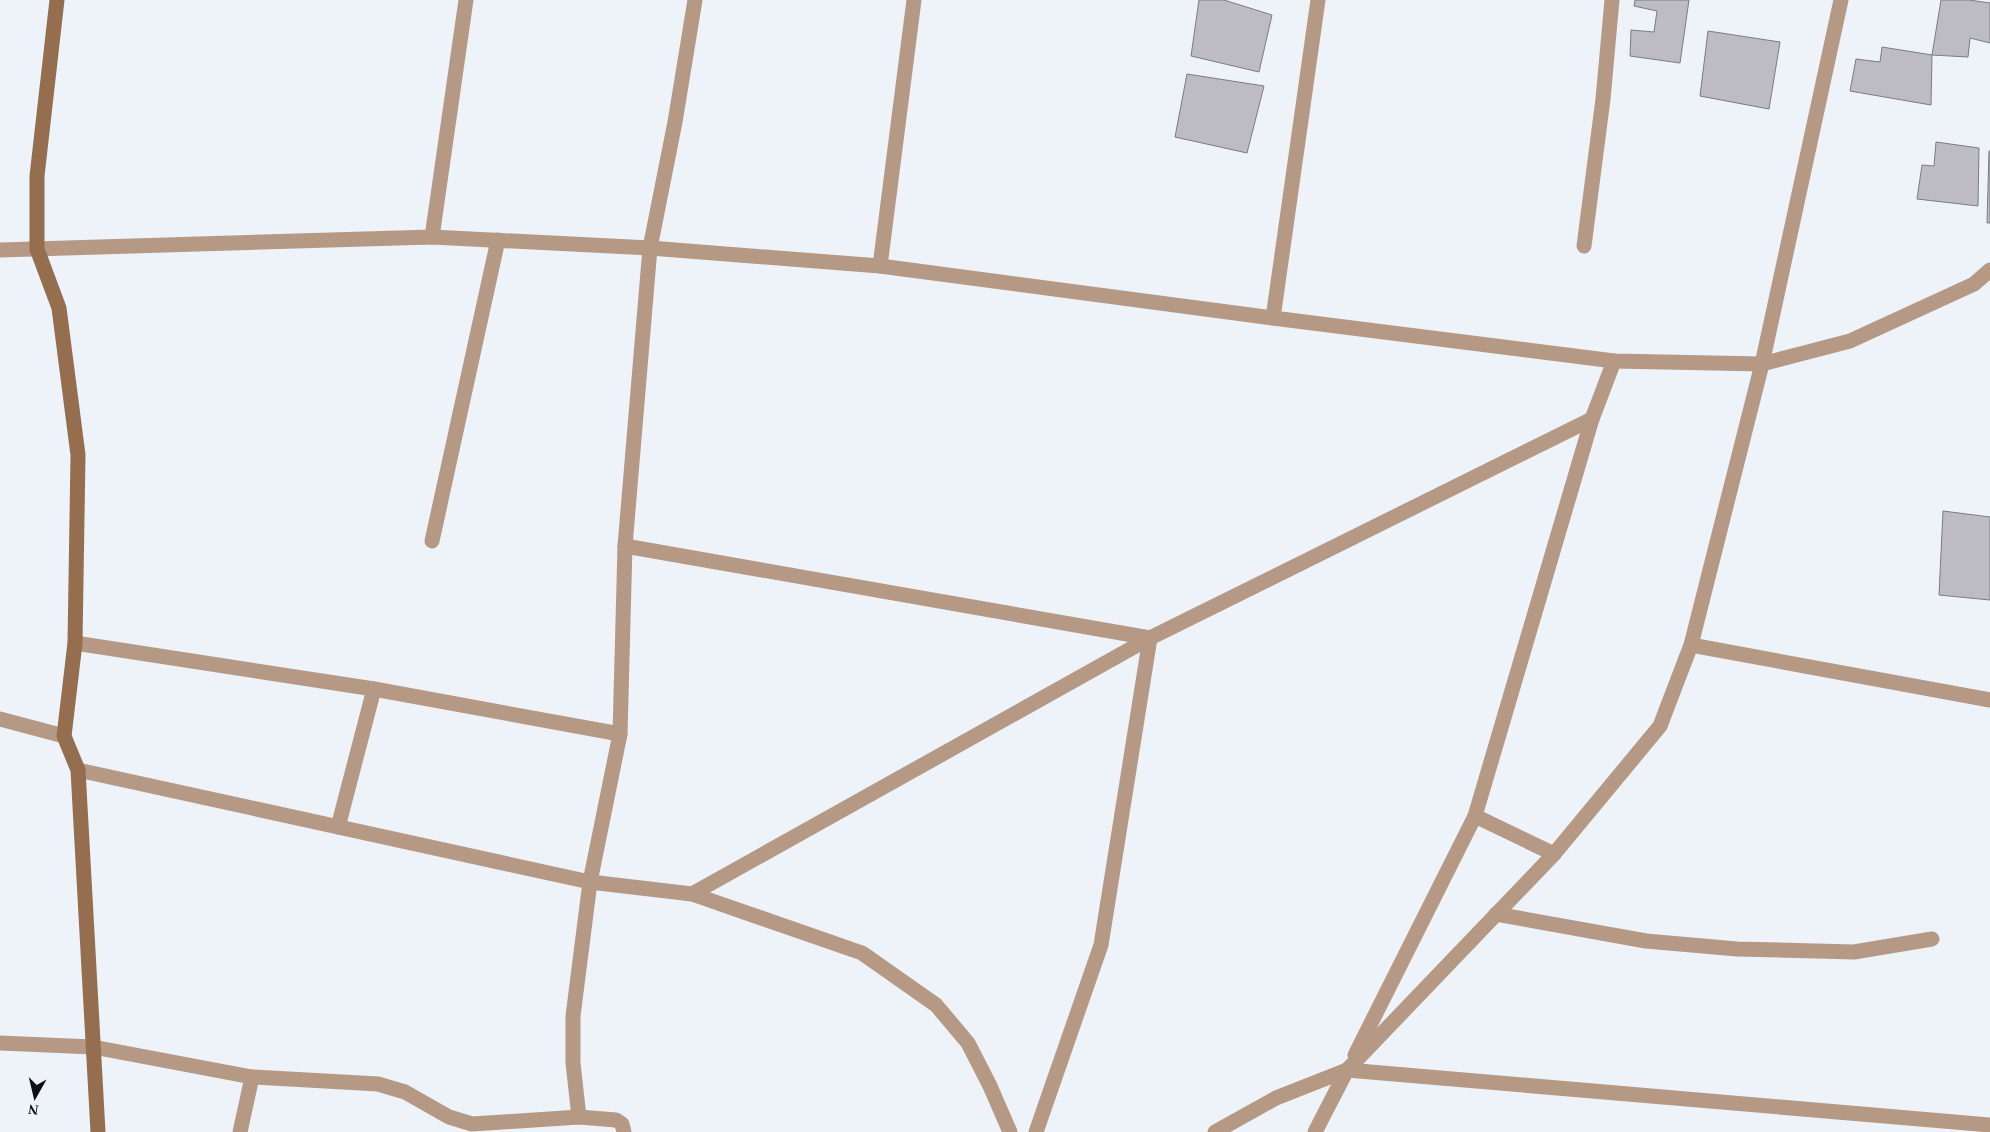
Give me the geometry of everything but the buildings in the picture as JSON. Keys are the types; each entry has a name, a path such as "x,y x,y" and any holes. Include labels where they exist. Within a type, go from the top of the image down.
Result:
{"street":[{"path":"57,0 37,176 37,249 59,308 78,454 75,643 64,736 78,770 98,1132"},
{"path":"432,237 466,0"},
{"path":"579,1117 573,1063 573,1016 590,882 620,734 625,546 650,248 675,122 695,0"},
{"path":"880,266 914,0"},
{"path":"1273,318 1318,0"},
{"path":"1584,246 1603,99 1612,0"},
{"path":"1215,1132 1276,1098 1348,1070 1554,854 1660,726 1691,645 1762,364 1841,0"},
{"path":"0,250 432,237 650,248 880,266 1614,361 1762,364 1850,341 1974,284 1990,270"},
{"path":"432,541 498,240"},
{"path":"1315,1132 1475,816 1592,419 1614,361"},
{"path":"692,894 1150,638 1592,419"},
{"path":"625,546 1150,638"},
{"path":"1036,1132 1102,945 1150,638"},
{"path":"75,643 374,689 620,734"},
{"path":"1691,645 1990,700"},
{"path":"338,827 374,689"},
{"path":"0,719 64,736"},
{"path":"78,770 590,882 692,894 862,953 936,1005 968,1043 990,1086 1010,1132"},
{"path":"1475,816 1554,854"},
{"path":"1496,914 1646,941 1737,949 1854,952 1932,939"},
{"path":"0,1043 93,1047 252,1077 378,1084 404,1092 449,1117 472,1124 579,1117 616,1120 622,1124 624,1132"},
{"path":"1348,1070 1990,1125"},
{"path":"240,1132 252,1077"}]}
